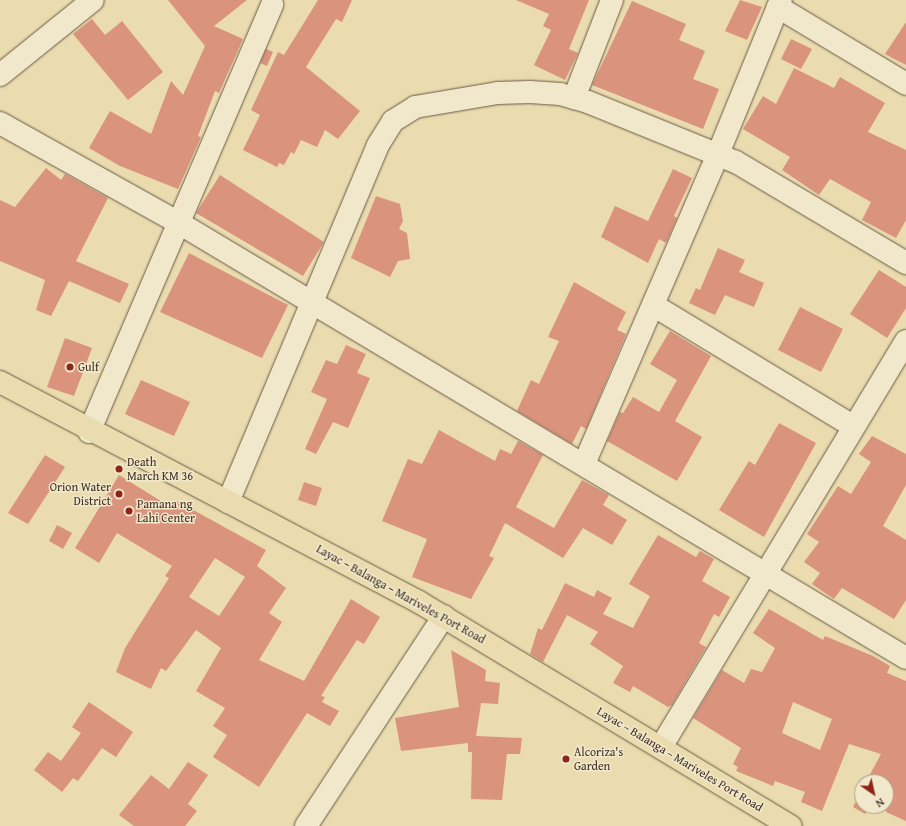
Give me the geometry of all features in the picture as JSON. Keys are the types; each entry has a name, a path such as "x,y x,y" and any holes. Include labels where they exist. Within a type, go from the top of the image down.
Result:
{"main road":[{"name":"Layac – Balanga – Mariveles Port Road","path":"0,382 89,432 228,502 444,616 791,826"}],"street":[{"path":"0,75 93,0"},
{"path":"574,98 612,0"},
{"path":"89,432 272,4"},
{"path":"584,464 718,154 779,4 906,84"},
{"path":"228,502 313,303 378,145 400,115 426,104 498,93 530,92 574,98 718,154 906,263"},
{"path":"0,123 179,224 766,572 903,650"},
{"path":"653,305 853,426"},
{"path":"662,747 853,426 906,341"},
{"path":"306,826 444,616"}],"building":[{"path":"168,0 247,0 214,26 243,39 219,93 215,91 198,136 201,137 178,189 120,166 89,148 110,111 151,134 171,81 183,95 205,46"},
{"path":"318,0 352,0 342,22 336,19 306,67 360,111 338,139 325,130 317,147 301,140 294,154 291,152 284,165 279,163 277,167 243,150 260,115 251,110 278,52 284,55"},
{"path":"516,0 589,0 569,49 578,53 565,80 534,65 551,30 543,26 549,14"},
{"path":"740,0 762,7 747,40 725,31"},
{"path":"632,1 686,24 679,40 705,51 693,79 719,89 703,129 592,85"},
{"path":"92,19 105,35 122,21 163,72 128,100 73,34"},
{"path":"906,22 906,65 885,54"},
{"path":"791,39 812,49 801,69 781,59"},
{"path":"266,49 273,52 267,66 260,63"},
{"path":"794,68 834,88 840,77 885,103 868,132 906,150 906,220 896,238 862,220 871,202 830,179 819,195 782,170 790,157 743,129 763,96 776,104"},
{"path":"46,168 61,180 65,174 108,198 76,261 129,284 120,303 69,281 51,316 36,310 45,280 0,261 0,200 15,207"},
{"path":"673,169 692,178 674,216 677,218 666,243 659,239 648,263 601,237 615,206 648,221"},
{"path":"220,175 324,242 303,276 196,213"},
{"path":"376,196 400,204 403,221 399,229 407,233 410,259 398,261 390,277 351,258"},
{"path":"718,248 745,260 739,272 764,283 754,307 725,295 715,315 689,303 696,288 700,290"},
{"path":"189,253 288,305 262,358 160,312"},
{"path":"879,270 906,287 906,308 887,338 850,314"},
{"path":"574,282 626,312 617,330 626,334 586,429 581,426 572,444 517,411 531,380 539,384 559,341 548,337"},
{"path":"800,307 843,329 821,372 778,350"},
{"path":"670,331 711,356 675,421 702,437 677,481 607,441 620,412 623,413 633,397 659,412 677,380 650,364"},
{"name":"Gulf","path":"65,338 92,348 74,396 47,387"},
{"path":"346,345 366,354 357,373 370,378 348,428 333,422 316,454 305,449 327,399 311,392 326,360 337,364"},
{"path":"141,380 190,402 174,436 125,414"},
{"path":"779,423 816,443 764,537 719,510 749,461 755,465"},
{"path":"439,430 495,461 500,449 511,454 518,441 543,455 516,507 554,528 582,480 609,495 603,505 627,520 612,545 583,528 563,558 505,523 489,556 494,558 471,599 412,577 427,539 382,521 408,459 422,464"},
{"path":"872,436 906,454 906,485 883,526 906,540 906,600 894,619 842,588 834,599 812,584 820,573 804,562 819,542 807,534 838,486 851,494 871,462 859,454"},
{"path":"45,455 65,467 28,524 8,513"},
{"path":"119,475 172,508 177,501 266,550 257,566 286,588 269,613 282,622 259,660 304,681 351,599 380,617 364,644 357,640 321,696 325,697 322,702 339,711 330,726 307,713 259,787 213,757 227,735 213,726 225,708 196,691 221,648 196,630 166,671 161,668 151,689 116,672 125,648 169,578 165,576 172,566 117,533 99,563 75,548","holes":["215,558 245,577 219,616 189,597"]},
{"path":"304,482 322,488 316,506 298,500"},
{"path":"57,525 72,533 63,549 49,541"},
{"path":"658,535 696,557 700,551 714,559 702,581 730,597 719,617 714,614 699,643 706,647 672,705 668,707 633,686 630,692 613,683 623,666 590,644 598,632 567,615 543,662 530,654 538,628 542,630 565,583 594,597 597,590 612,598 603,614 633,628 650,596 629,584"},
{"path":"769,609 823,640 825,636 873,656 890,666 887,673 906,681 906,821 890,814 894,814 894,774 870,774 881,754 849,744 822,811 801,802 805,792 775,781 773,786 736,771 738,767 733,764 741,748 693,718 722,670 744,683 751,669 762,672 775,648 753,633","holes":["793,702 832,719 820,750 782,733"]},
{"path":"451,650 486,670 485,681 500,683 498,704 481,703 476,736 522,738 520,754 507,754 502,800 471,799 472,752 468,752 468,743 401,751 395,718 459,707"},
{"path":"89,702 133,732 116,757 102,748 78,781 73,778 62,792 34,770 48,752 61,761 81,733 72,727"},
{"path":"188,762 208,775 188,804 197,811 185,826 134,826 119,815 151,775 169,789"}],"place":[{"name":"Gulf","path":"70,367"},
{"name":"Death March KM 36","path":"119,469"},
{"name":"Orion Water District","path":"119,494"},
{"name":"Pamana ng Lahi Center","path":"129,511"},
{"name":"Alcoriza's Garden","path":"566,759"}]}
